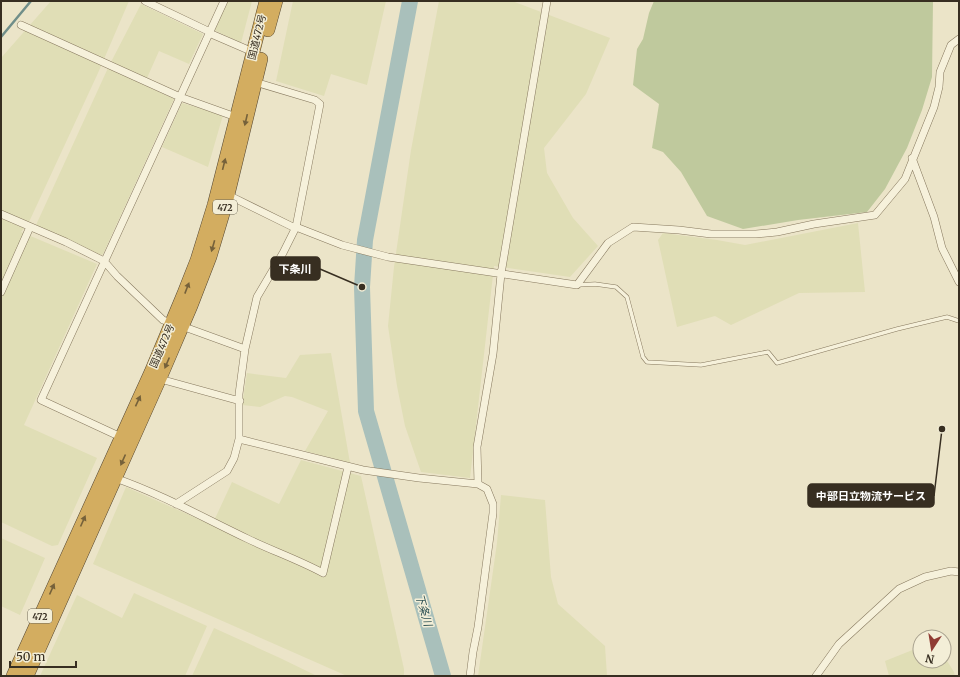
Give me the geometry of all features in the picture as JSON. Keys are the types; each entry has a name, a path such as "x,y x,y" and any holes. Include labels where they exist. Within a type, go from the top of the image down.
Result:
{"highway":[{"name":"国道472号","path":"26,676 115,478 126,439 160,379 214,205 266,1"},
{"name":"国道472号","path":"14,676 126,439 176,325 191,306 210,257 228,195 276,1"}],"street":[{"path":"145,1 254,52"},
{"path":"126,439 41,400 224,1"},
{"path":"478,484 477,447 493,354 501,274 547,1"},
{"path":"21,25 180,97 236,116"},
{"path":"228,195 296,228 342,245 388,257 577,285 608,243 633,227 711,234 756,234 777,232 814,224 875,215 905,178 934,107 939,88 940,72 951,45 959,39"},
{"path":"176,504 227,471 234,458 239,439 239,394 245,349 257,297 283,254 296,228 320,104 315,100 255,82"},
{"path":"912,158 934,217 942,248 959,282"},
{"path":"1,214 66,242 104,261 117,276 163,320 245,349"},
{"path":"1,292 30,227"},
{"path":"160,379 240,401"},
{"path":"239,439 348,467 415,477 478,484 487,489 493,504 478,627 470,676"},
{"path":"115,478 141,487 251,540 323,572 348,467"},
{"path":"816,676 839,644 900,589 925,577 952,571 959,572"}],"lane":[{"path":"577,285 595,284 616,287 627,297 643,357 647,362 701,365 768,352 777,363 897,329 946,317 959,321"}],"shaded area":[{"path":"51,1 129,1 98,73 29,222 21,232 97,264 24,425 97,458 58,545 52,546 1,522 1,58"},
{"path":"227,1 252,1 241,43 214,30"},
{"path":"293,1 386,1 367,85 331,74 324,96 276,81"},
{"path":"439,1 512,1 610,38 586,94 544,148 547,173 573,218 598,246 570,277 494,266 470,478 421,472 405,426 388,326 394,267 411,150"},
{"path":"141,4 203,34 189,64 159,51 147,78 111,62"},
{"path":"108,68 174,99 103,254 101,255 36,225"},
{"path":"182,103 223,115 208,167 162,147"},
{"path":"858,223 865,292 799,293 731,325 715,316 677,327 658,240 663,233 745,245"},
{"path":"331,353 350,463 305,451 328,411 292,397 285,396 260,407 242,405 247,373 286,378 300,355"},
{"path":"301,460 361,476 404,669 404,676 347,676 93,564 126,487 212,525 232,482 279,504"},
{"path":"501,495 545,500 551,577 558,604 605,646 607,676 478,676 497,543"},
{"path":"1,538 45,558 20,615 1,606"},
{"path":"134,593 207,626 185,676 40,676 77,595 122,618"},
{"path":"214,628 280,658 317,676 192,676"},
{"path":"912,650 912,669 952,669 955,676 889,676 885,661"}],"green space":[{"path":"654,1 933,1 932,77 922,110 907,148 885,189 867,212 798,220 743,229 707,216 681,172 663,152 652,148 659,104 633,85 637,49 643,39 649,13"}],"waterway":[{"path":"1,37 31,1"},
{"name":"下条川","path":"410,1 365,240 362,287 366,411 443,676"}],"place":[{"name":"下条川","path":"362,287"},
{"name":"中部日立物流サービス","path":"942,429"}]}
